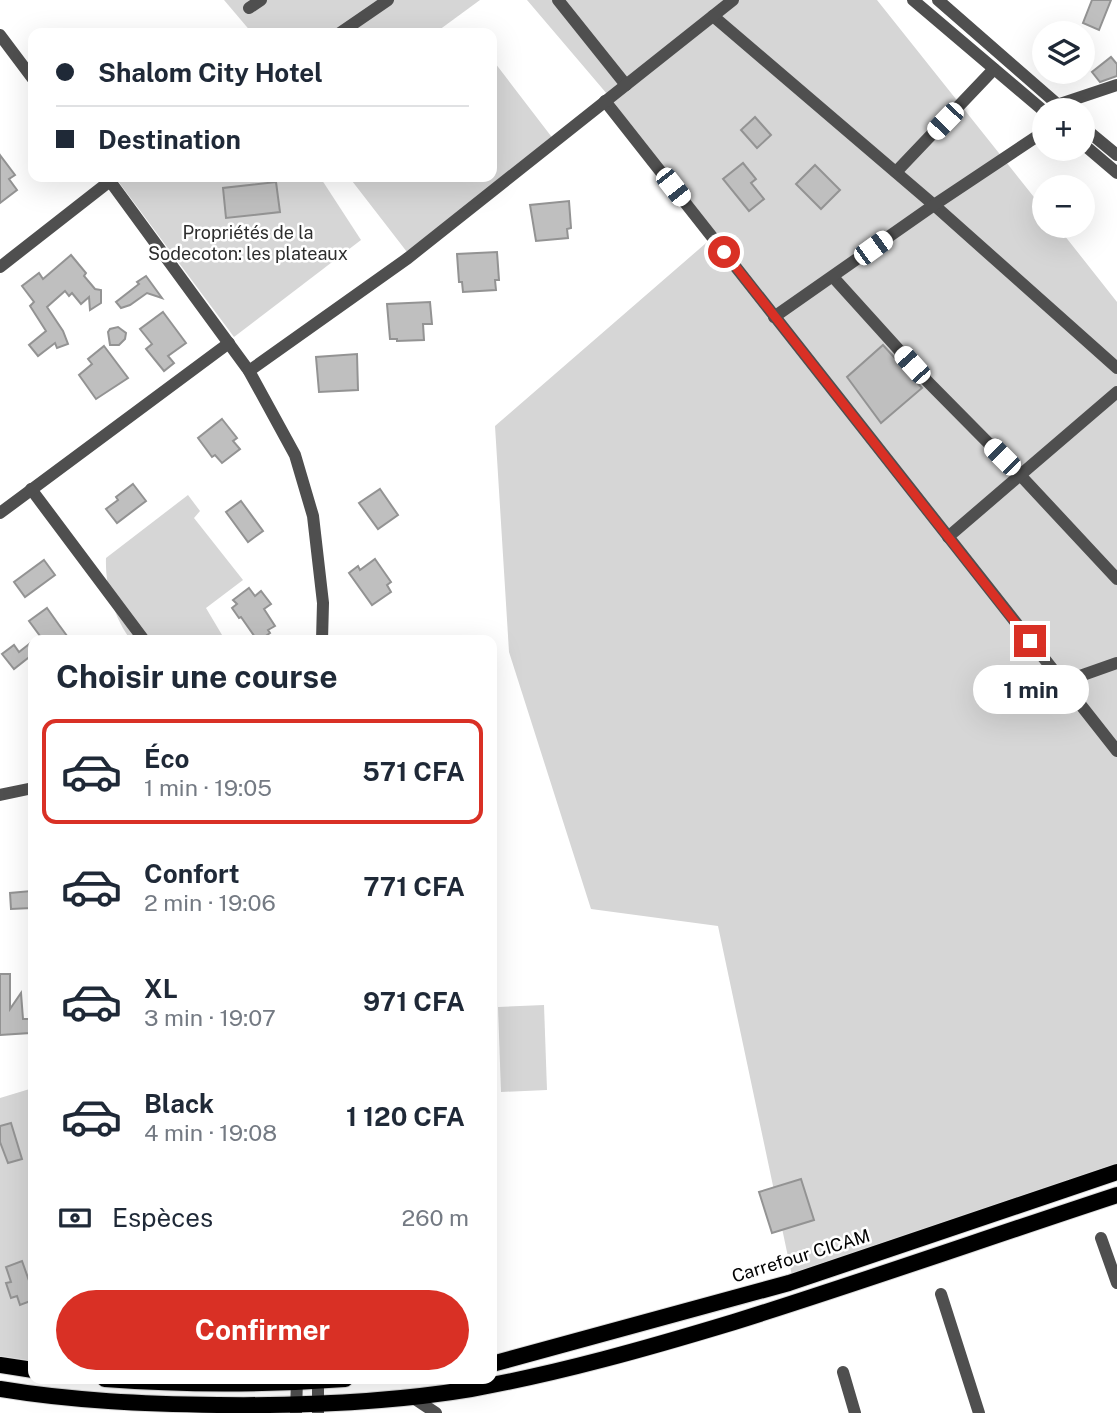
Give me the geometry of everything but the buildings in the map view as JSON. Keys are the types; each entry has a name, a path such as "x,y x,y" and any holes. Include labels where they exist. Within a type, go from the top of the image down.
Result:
{"main road":[{"name":"Carrefour CICAM","path":"497,1363 789,1283 1117,1172"},
{"path":"497,1383 637,1352 789,1305 1117,1195"},
{"path":"0,1365 28,1369"},
{"path":"0,1389 129,1403 318,1409 354,1408 494,1384"}],"street":[{"path":"249,8 261,0"},
{"path":"347,28 388,0"},
{"path":"558,0 626,85"},
{"path":"249,371 408,257 733,0"},
{"path":"913,0 1032,101"},
{"path":"938,0 1049,98"},
{"path":"713,16 934,205 1117,368"},
{"path":"0,36 28,72"},
{"path":"896,172 994,69"},
{"path":"1085,98 1117,85"},
{"path":"605,101 1117,751"},
{"path":"1095,137 1117,155"},
{"path":"774,317 1032,140"},
{"path":"1095,155 1117,173"},
{"path":"0,267 105,182"},
{"path":"111,182 249,371 295,455 313,516 323,603 322,635"},
{"path":"833,277 928,382 1117,579"},
{"path":"0,513 229,343"},
{"path":"948,537 1117,392"},
{"path":"31,489 140,635"},
{"path":"1063,682 1117,663"},
{"path":"0,795 28,789"},
{"path":"1101,1238 1117,1283"},
{"path":"942,1294 979,1413"},
{"path":"843,1372 855,1413"},
{"path":"296,1409 297,1384"},
{"path":"318,1384 318,1409"},
{"path":"412,1397 436,1413"}],"green space":[{"path":"224,0 480,0 442,28 248,28"},
{"path":"527,0 877,0 1032,195 1032,238 1066,238 1117,302 1117,1178 794,1285 718,926 591,909 509,652 495,426 713,237 613,101"},
{"path":"497,66 554,140 407,252 353,182 497,182"},
{"name":"Propriétés de la Sodecoton: les plateaux","path":"119,182 323,182 361,240 234,337"},
{"path":"188,495 200,511 194,518 243,580 206,608 222,635 128,635 112,601 106,558"},
{"path":"544,1005 547,1090 501,1092 498,1007"},
{"path":"28,1090 28,1360 0,1356 0,1098"}],"route":[{"path":"724,252 1030,641"}]}
